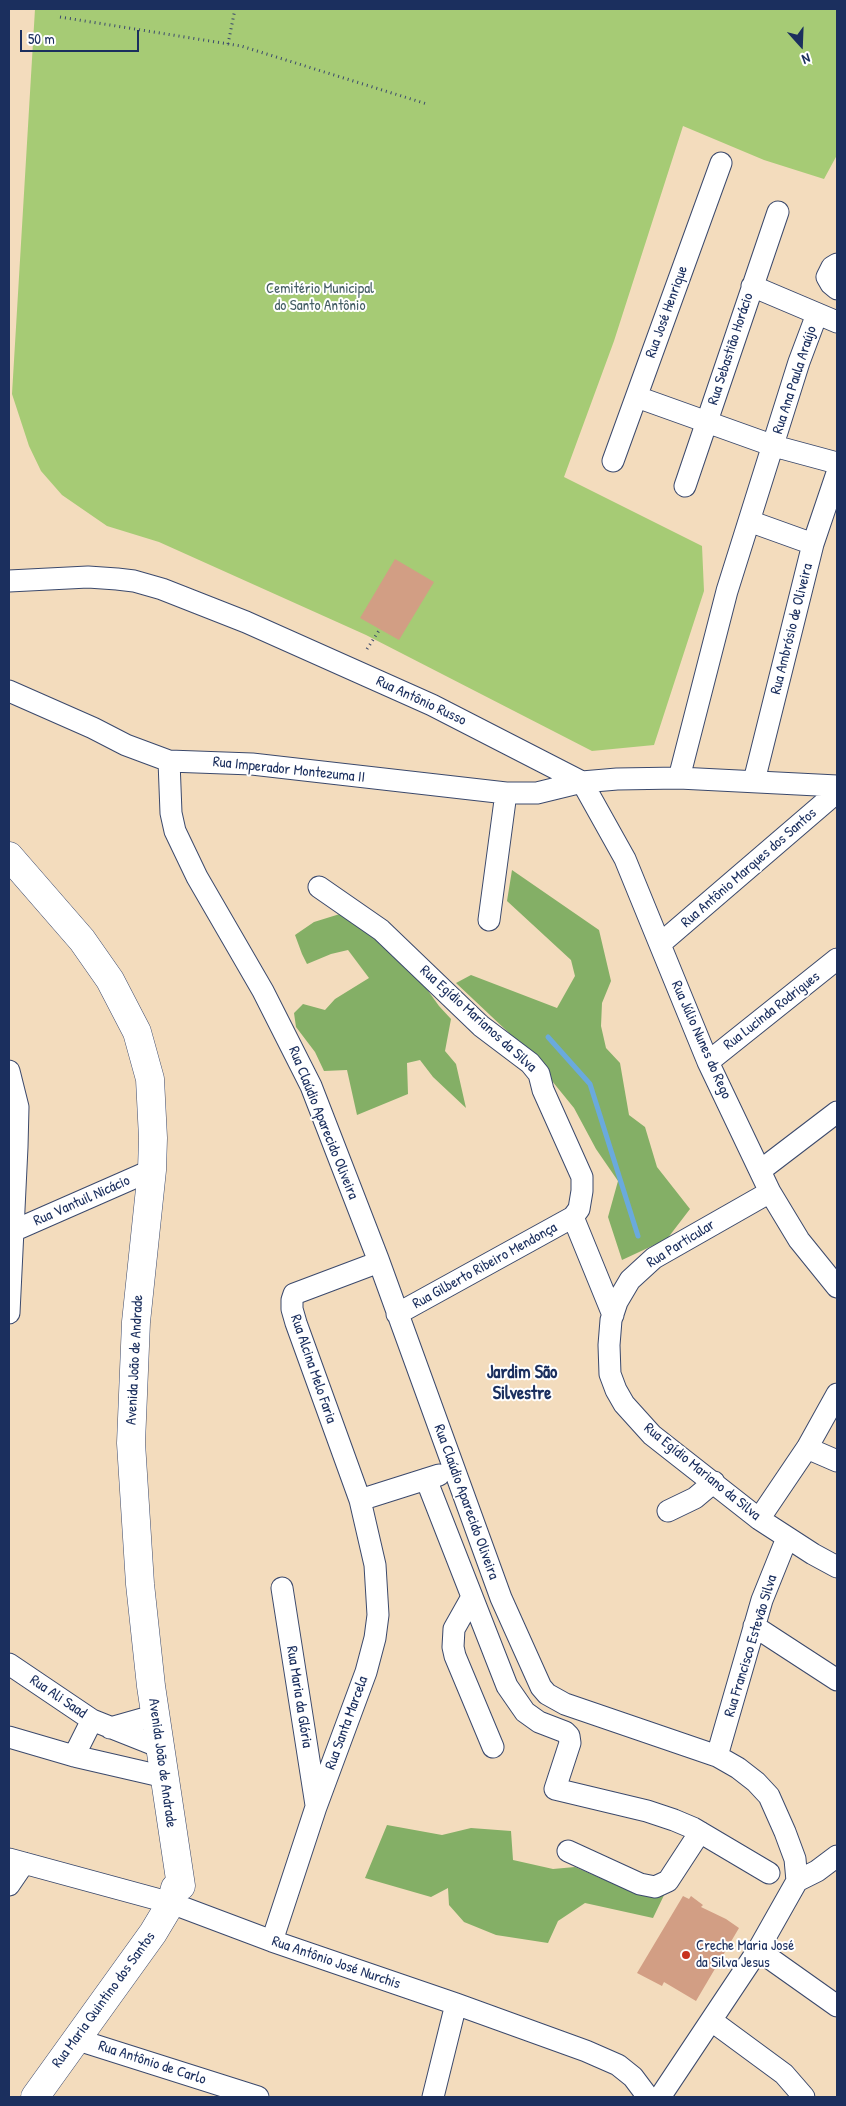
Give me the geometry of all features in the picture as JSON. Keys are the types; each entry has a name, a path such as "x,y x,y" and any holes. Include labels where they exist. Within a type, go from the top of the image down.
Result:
{"main road":[{"name":"Avenida João de Andrade","path":"9,856 82,940 110,980 137,1032 150,1079 153,1121 152,1170 136,1322 131,1443 140,1584 160,1747 181,1886 175,1888 171,1902"},
{"name":"Rua Maria Quintino dos Santos","path":"34,2097 153,1933 171,1902"}],"street":[{"name":"Rua José Henrique","path":"613,462 721,163"},
{"name":"Rua Sebastião Horácio","path":"684,486 778,212"},
{"path":"837,264 832,267 827,277 837,289"},
{"path":"752,286 837,322"},
{"name":"Rua Ana Paula Araújo","path":"774,446 799,362 817,314"},
{"path":"637,397 774,446 837,463"},
{"path":"679,778 727,591 748,521 774,446"},
{"path":"813,544 837,473"},
{"name":"Rua Ambrósio de Oliveira","path":"748,521 813,544 754,781"},
{"name":"Rua Antônio Russo","path":"9,581 88,577 134,581 162,589 246,622 432,705 582,782"},
{"name":"Rua Imperador Montezuma II","path":"9,692 126,745 169,761 252,764 506,793 537,792 582,782"},
{"name":"Rua Claúdio Aparecido Oliveira","path":"169,761 171,814 175,831 197,877 264,991 317,1101 379,1262 501,1598 541,1688 547,1694 565,1704 717,1756 756,1782 769,1796 777,1811 795,1859 797,1881"},
{"path":"582,782 617,779 679,778 837,786"},
{"name":"Rua Júlio Nunes do Rego","path":"582,782 625,859 708,1062 770,1192 798,1240 833,1274"},
{"name":"Rua Antônio Marques dos Santos","path":"660,944 837,792"},
{"path":"489,920 506,793"},
{"name":"Rua Egídio Marianos da Silva","path":"319,887 381,930 481,1026 530,1063 539,1074 542,1090 582,1177 579,1209 573,1217"},
{"name":"Rua Lucinda Rodrigues","path":"708,1062 837,959"},
{"path":"9,1071 18,1107 9,1313"},
{"path":"761,1170 837,1112"},
{"name":"Rua Vantuil Nicácio","path":"13,1232 152,1170"},
{"name":"Rua Particular","path":"609,1345 613,1315 617,1302 630,1280 654,1258 770,1192"},
{"path":"573,1217 613,1315"},
{"name":"Rua Gilberto Ribeiro Mendonça","path":"397,1314 573,1217"},
{"name":"Rua Alcina Melo Faria","path":"360,1500 296,1323 292,1309 292,1300 294,1294 379,1262"},
{"name":"Rua Egídio Mariano da Silva","path":"609,1345 610,1374 616,1390 624,1404 652,1435 759,1519 787,1538 837,1567"},
{"path":"759,1519 807,1448 837,1394"},
{"path":"807,1448 837,1461"},
{"path":"360,1500 454,1470"},
{"path":"426,1479 507,1686 525,1712 538,1722 566,1732 569,1736 570,1743 555,1789 646,1811 674,1820 700,1832 769,1873"},
{"path":"668,1511 695,1498 714,1482"},
{"name":"Rua Santa Marcela","path":"272,1941 316,1807 366,1672 375,1638 378,1615 376,1573 371,1539 360,1500"},
{"name":"Rua Francisco Estevão Silva","path":"717,1756 762,1600 787,1538"},
{"name":"Rua Maria da Glória","path":"282,1588 316,1807"},
{"path":"472,1597 454,1629 453,1647 493,1747"},
{"path":"754,1626 837,1680"},
{"name":"Rua Ali Saad","path":"9,1664 101,1724 160,1747"},
{"path":"538,1722 547,1694"},
{"path":"74,1756 101,1724 156,1715"},
{"path":"9,1737 74,1756 165,1777"},
{"path":"568,1851 640,1884 655,1887 668,1881 700,1832"},
{"path":"660,2097 758,1950 797,1881 817,1871 837,1856"},
{"path":"9,1884 16,1861"},
{"name":"Rua Antônio José Nurchis","path":"16,1861 171,1902 272,1941 586,2051 618,2066 633,2077 648,2097"},
{"path":"758,1950 837,2006"},
{"path":"433,2097 456,2004"},
{"path":"712,2021 784,2074 804,2097"},
{"name":"Rua Antônio de Carlo","path":"75,2039 258,2097"}],"path":[{"path":"228,44 235,9"},
{"path":"60,17 241,46 427,104"},
{"path":"367,649 380,630"}],"green space":[{"name":"Cemitério Municipal do Santo Antônio","path":"35,9 837,9 837,155 824,179 764,160 683,126 614,341 564,477 702,546 704,591 654,745 592,751 366,635 159,542 107,526 62,495 41,471 29,446 12,394"},
{"path":"512,870 599,930 611,981 602,1003 601,1026 606,1048 620,1063 629,1115 645,1127 657,1167 690,1209 667,1239 622,1260 608,1217 618,1181 596,1149 574,1108 526,1049 456,983 471,975 557,1008 575,976 571,960 507,901"},
{"path":"343,913 411,967 439,1006 451,1019 445,1051 456,1064 466,1108 433,1077 420,1060 407,1063 408,1094 357,1115 347,1070 324,1071 315,1052 296,1027 294,1013 303,1004 325,1010 335,999 369,978 348,950 331,954 307,964 302,954 295,935 314,922"},
{"path":"387,1825 442,1835 471,1828 511,1831 513,1860 553,1869 575,1867 621,1887 667,1889 653,1918 585,1903 558,1921 548,1943 496,1935 464,1922 449,1905 448,1888 431,1897 365,1878"}],"building":[{"path":"395,559 434,582 399,640 360,618"},
{"name":"Creche Maria José da Silva Jesus","path":"683,1896 689,1899 691,1896 703,1905 701,1907 726,1919 739,1928 696,2001 664,1982 662,1986 637,1973"}],"waterway":[{"path":"548,1037 590,1084 638,1236"}],"place":[{"name":"Creche Maria José da Silva Jesus","path":"686,1955"}],"district":[{"name":"Jardim São Silvestre","path":"522,1384"}]}
